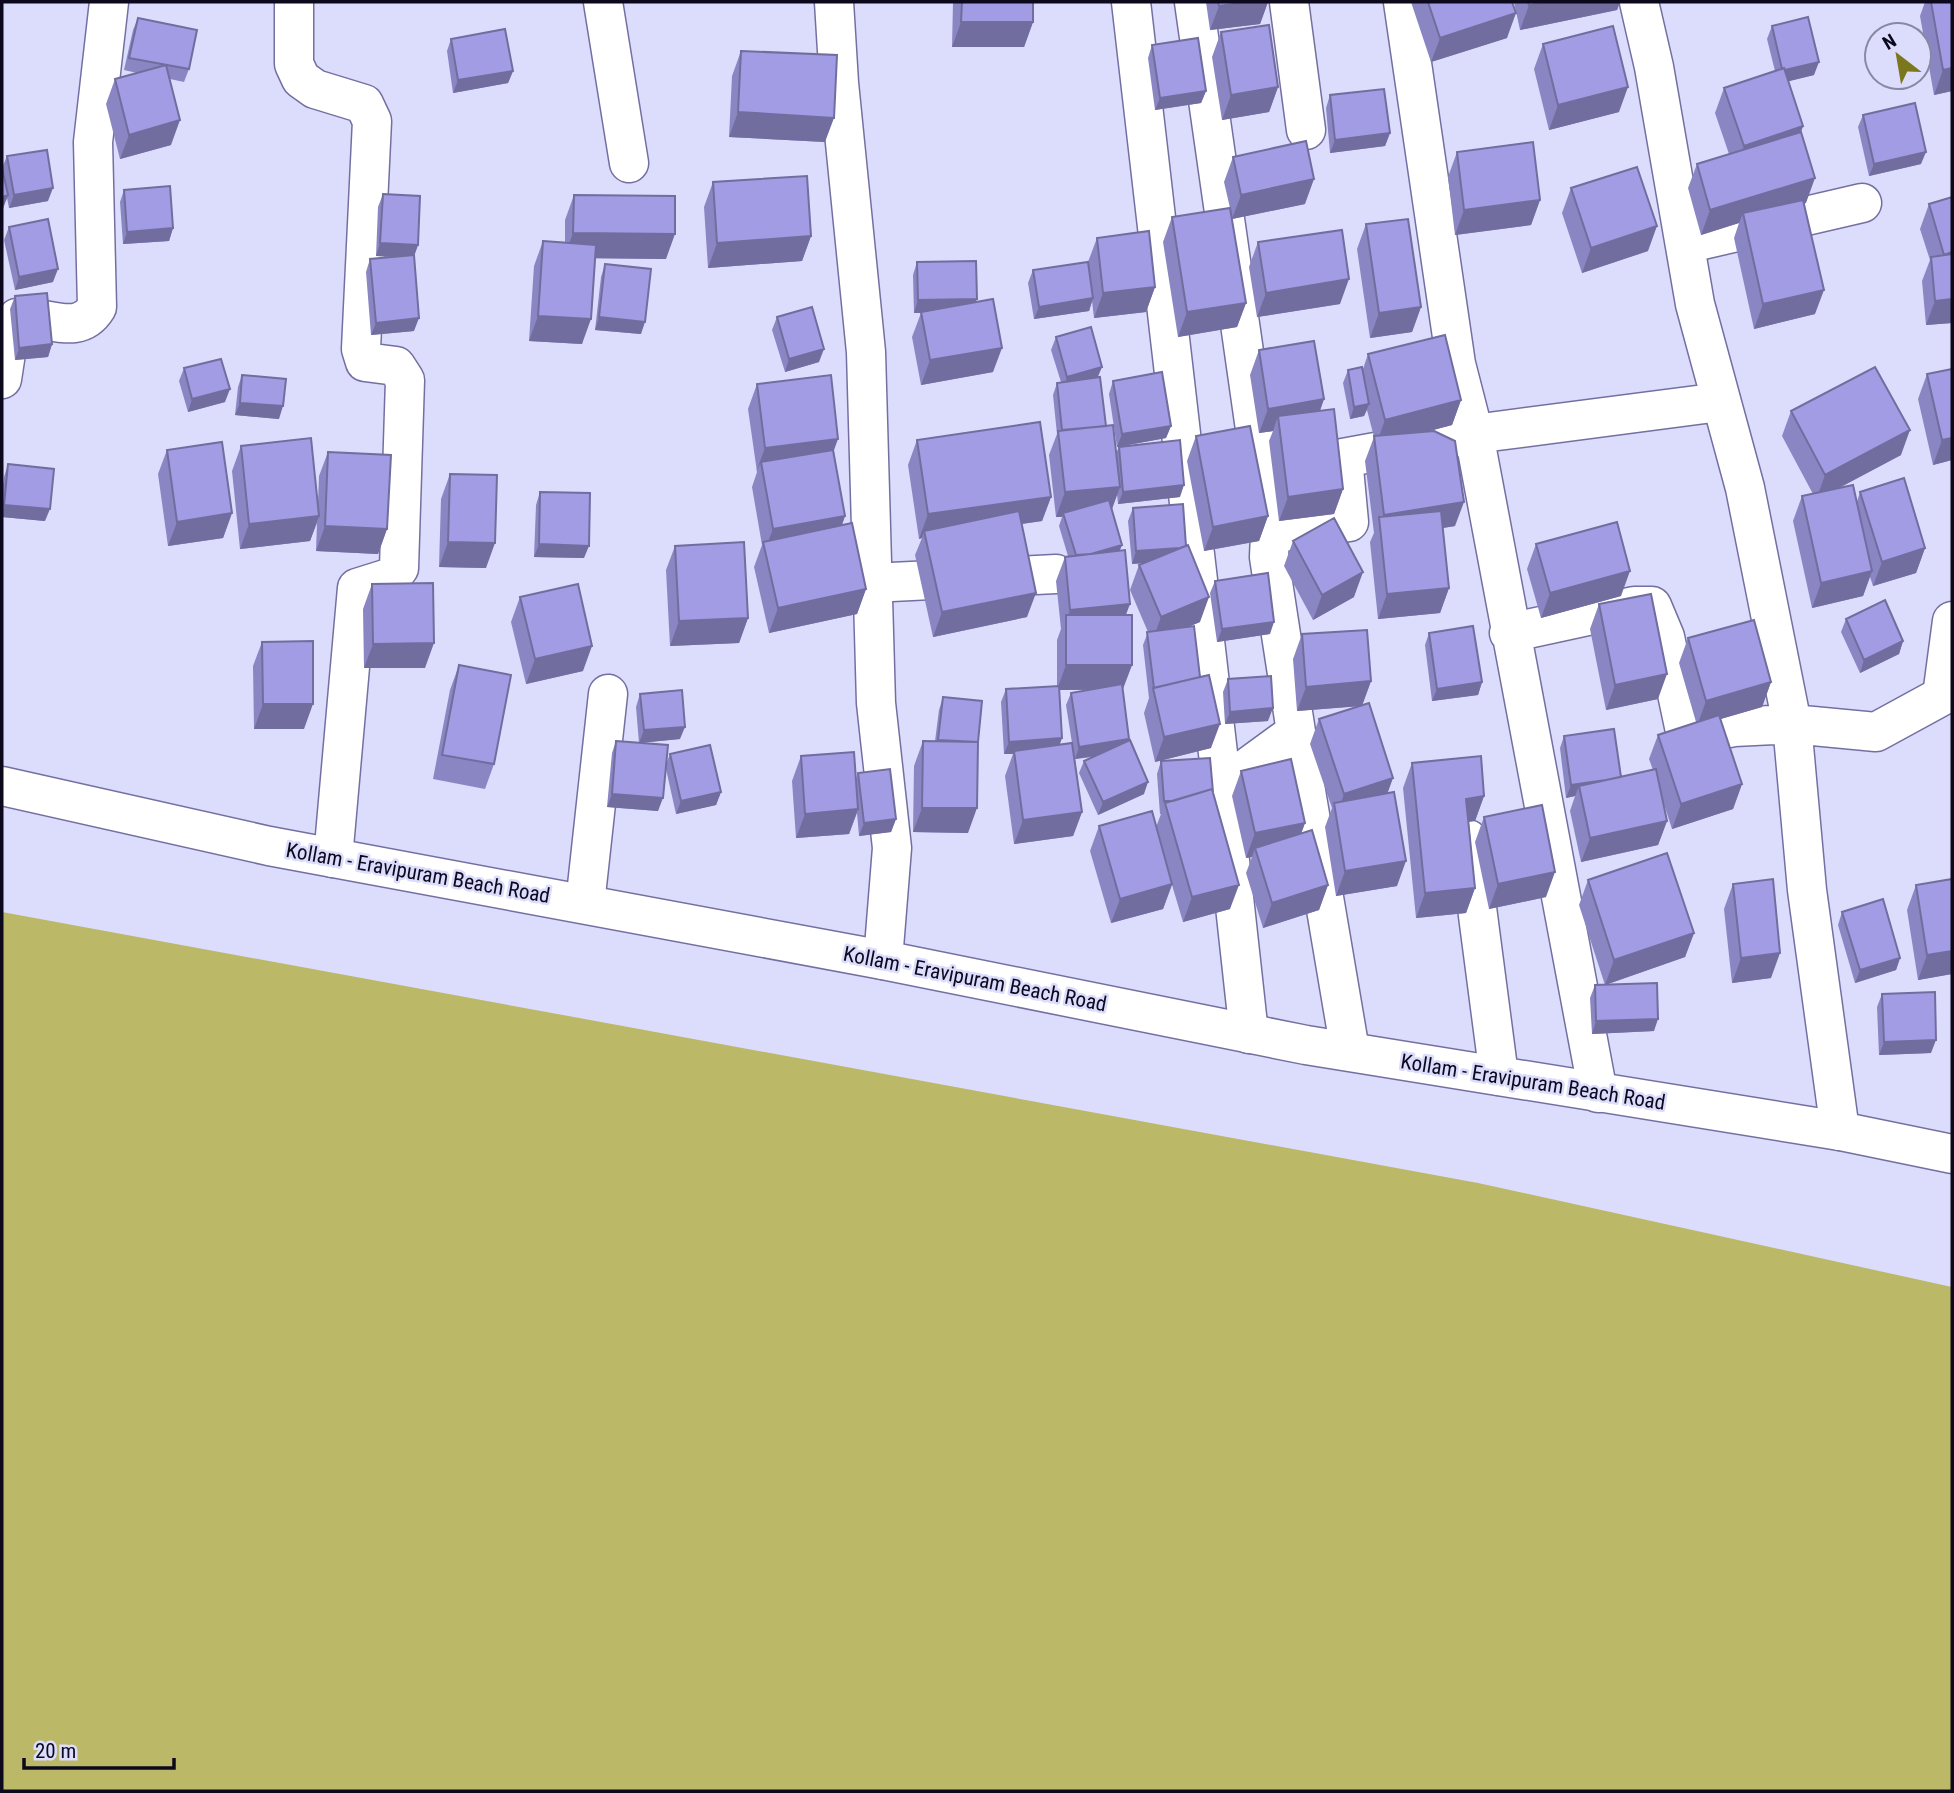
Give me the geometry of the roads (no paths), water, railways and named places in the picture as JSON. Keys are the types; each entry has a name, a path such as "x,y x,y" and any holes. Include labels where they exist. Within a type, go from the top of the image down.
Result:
{"street":[{"path":"2,379 10,327 17,318 32,317 78,325 90,319 97,307 93,142 109,2"},
{"path":"294,2 294,64 301,79 315,89 363,104 372,121 361,349 365,362 396,366 405,380 399,568 392,577 357,588 333,858"},
{"path":"603,2 629,163"},
{"path":"834,2 839,83 866,352 876,703 892,848 883,960"},
{"path":"1131,2 1249,1034"},
{"path":"1194,2 1270,534 1269,557 1350,1051"},
{"path":"1289,2 1306,130"},
{"path":"1403,2 1457,364 1474,434 1509,633 1598,1093"},
{"path":"1639,2 1654,67 1695,304 1745,488 1792,724 1807,890 1840,1132"},
{"path":"1685,244 1862,203"},
{"path":"1270,534 1349,522 1343,458 1474,434 1720,402"},
{"path":"871,583 1056,574"},
{"path":"1509,633 1634,606 1652,606 1665,637 1685,736 1734,727 1792,724 1876,732 1942,696 1952,621"},
{"path":"585,904 608,694"},
{"path":"1221,779 1241,772 1296,732"},
{"name":"Kollam - Eravipuram Beach Road","path":"2,786 333,858 883,960 1249,1034 1840,1132 1952,1154"},
{"path":"1467,833 1500,1076"}]}
